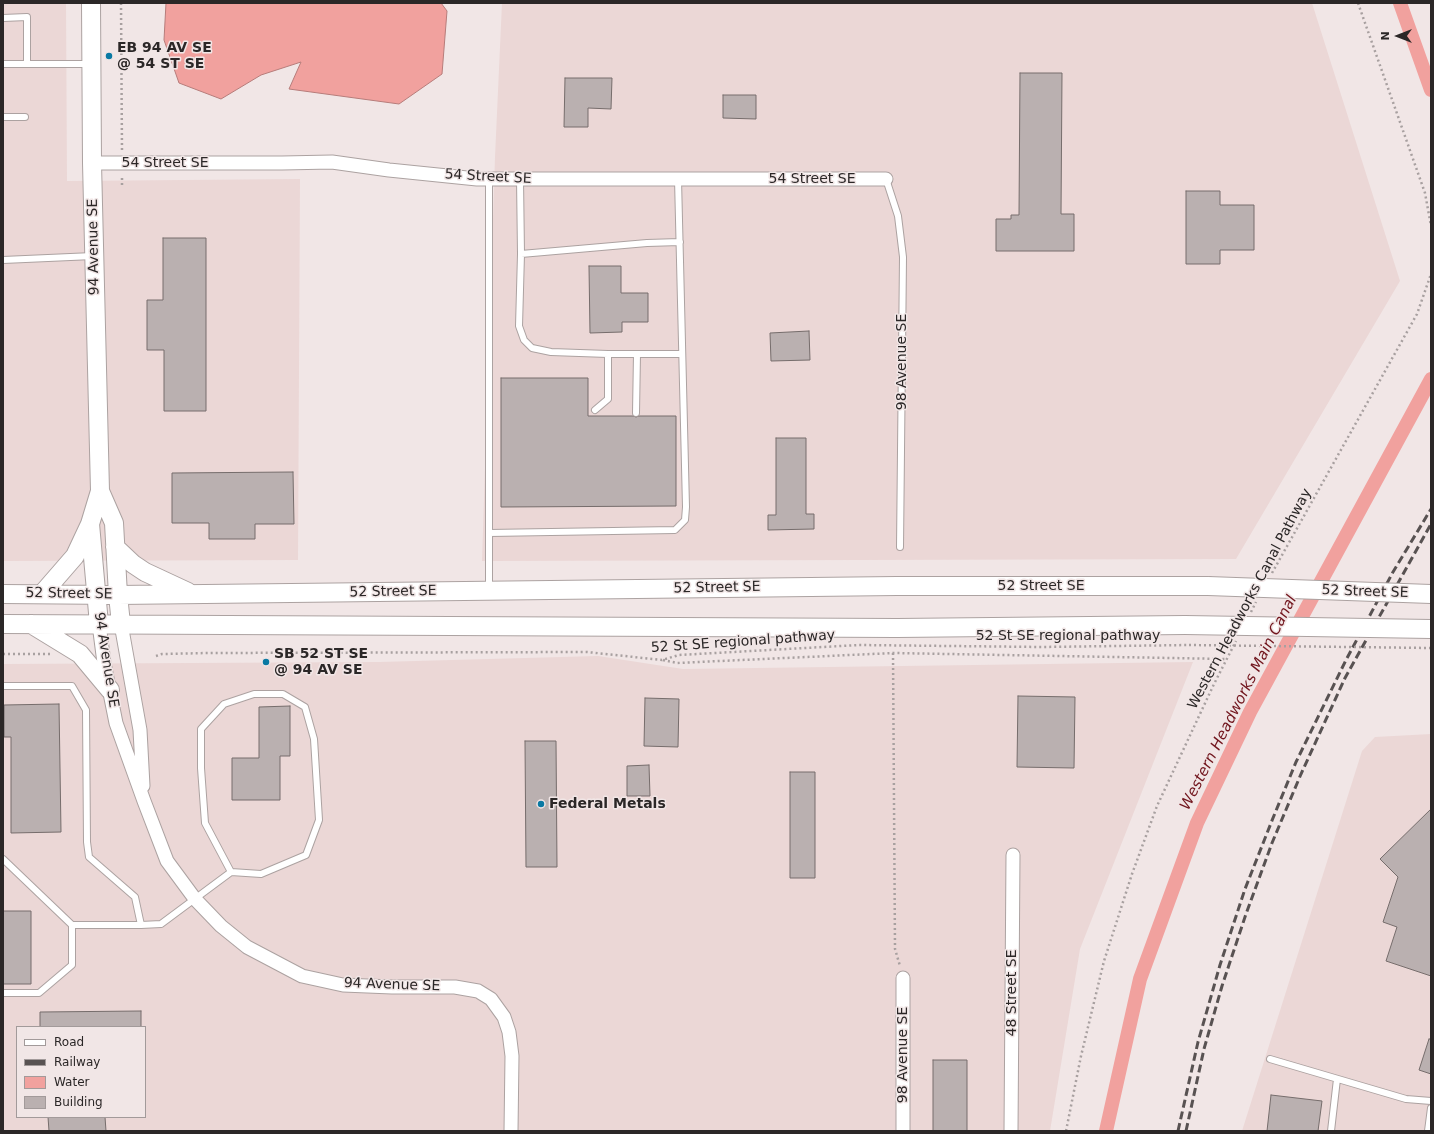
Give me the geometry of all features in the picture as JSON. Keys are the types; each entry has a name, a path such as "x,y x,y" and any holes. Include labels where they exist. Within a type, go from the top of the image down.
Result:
{"main road":[{"name":"94 Avenue SE","path":"91,3 92,163 100,491 90,524 99,624"},
{"name":"94 Avenue SE","path":"100,491 114,523 121,624"},
{"path":"42,594 75,556 90,524"},
{"path":"115,547 144,572 193,594"},
{"name":"52 Street SE","path":"3,594 96,596 897,586 1208,586 1431,594"},
{"path":"3,624 889,628 1186,625 1431,629"},
{"path":"31,624 80,654 110,690"}],"street":[{"name":"54 Street SE","path":"92,163 332,162 389,170 478,179 886,180"},
{"name":"94 Avenue SE","path":"99,624 104,663 116,723 167,861 195,899 221,926 247,947 302,976 344,985 455,987 478,991 491,999 504,1017 509,1032 512,1056 511,1131"},
{"name":"94 Avenue SE","path":"121,624 140,730 144,801"},
{"name":"48 Street SE","path":"1010,1131 1013,855"},
{"name":"98 Avenue SE","path":"903,978 903,1131"}],"lane":[{"path":"3,18 27,17 27,64"},
{"path":"3,64 91,64"},
{"path":"3,117 25,117"},
{"path":"489,591 490,179"},
{"path":"520,179 521,254 519,326 524,340 532,348 551,352 682,354"},
{"path":"489,533 675,530 685,520 686,507 678,180"},
{"name":"98 Avenue SE","path":"886,180 898,216 903,257 900,547"},
{"path":"521,254 647,243 680,242"},
{"path":"3,260 94,256"},
{"path":"595,410 608,399 608,354"},
{"path":"636,413 637,354"},
{"path":"3,686 72,686 86,710 87,842 89,858 135,897 141,925"},
{"path":"3,859 72,924 141,925 161,924 231,872 261,874 306,855 319,820 314,739 305,707 283,694 254,694 224,704 201,729 201,768 205,823 231,872"},
{"path":"3,994 39,993 72,965 72,924"},
{"path":"1270,1059 1406,1099 1431,1101"},
{"path":"1331,1131 1338,1078"},
{"path":"1428,1131 1431,1108"}],"path":[{"path":"121,3 122,185"},
{"path":"1358,3 1425,193 1431,226"},
{"name":"Western Headworks Canal Pathway","path":"1271,575 1417,314 1431,274"},
{"name":"Western Headworks Canal Pathway","path":"1247,619 1258,600"},
{"name":"Western Headworks Canal Pathway","path":"1066,1131 1081,1056 1104,961 1132,874 1157,806 1226,659 1237,639"},
{"name":"52 St SE regional pathway","path":"156,656 162,654 208,653 587,652 662,660 679,655 859,645 1042,647 1189,645 1430,648"},
{"path":"662,660 677,663 893,653 1226,659"},
{"path":"893,653 895,949 903,978"},
{"path":"3,654 53,655"}],"shaded area":[{"path":"3,3 66,3 67,181 300,179 298,560 3,561"},
{"path":"502,3 1312,3 1400,281 1236,559 482,561 495,157"},
{"path":"598,656 683,669 1193,662 1080,949 1050,1131 3,1131 3,664 379,662"},
{"path":"1431,734 1431,1131 1242,1131 1362,751 1375,737"}],"water":[{"path":"166,3 441,3 447,11 442,74 399,104 289,89 301,62 261,75 221,99 179,83 164,40"}],"building":[{"path":"1020,73 1062,73 1061,214 1074,214 1074,251 996,251 996,219 1011,219 1011,215 1019,215"},
{"path":"565,78 612,78 611,109 588,108 588,127 564,127"},
{"path":"723,95 756,95 756,119 723,118"},
{"path":"1186,191 1220,191 1220,205 1254,205 1254,250 1220,250 1220,264 1186,264"},
{"path":"163,238 206,238 206,411 164,411 164,350 147,350 147,300 163,300"},
{"path":"589,266 621,266 621,293 648,293 648,322 622,322 622,332 590,333"},
{"path":"809,331 810,360 771,361 770,333"},
{"path":"501,378 588,378 588,416 676,416 676,506 501,507"},
{"path":"776,438 806,438 806,514 814,514 814,529 768,530 768,515 776,515"},
{"path":"293,472 294,524 255,524 255,539 209,539 209,523 172,523 172,473"},
{"path":"1018,696 1075,697 1074,768 1017,767"},
{"path":"645,698 679,699 678,747 644,746"},
{"path":"59,704 61,832 11,833 11,737 4,737 4,705"},
{"path":"290,706 290,756 280,756 280,800 232,800 232,758 259,758 259,707"},
{"name":"Federal Metals","path":"525,741 556,741 557,867 526,867"},
{"path":"649,765 650,796 627,796 627,766"},
{"path":"790,772 815,772 815,878 790,878"},
{"path":"1431,809 1431,976 1386,961 1397,927 1383,922 1398,877 1380,859"},
{"path":"3,911 31,911 31,984 3,984"},
{"path":"141,1011 141,1026 40,1026 40,1012"},
{"path":"1429,1039 1431,1039 1431,1074 1419,1070"},
{"path":"933,1060 967,1060 967,1131 933,1131"},
{"path":"1271,1095 1322,1101 1318,1131 1267,1131"},
{"path":"48,1118 105,1118 106,1131 49,1131"}],"waterway":[{"name":"Western Headworks Main Canal","path":"1400,3 1431,90"},
{"name":"Western Headworks Main Canal","path":"1106,1131 1140,979 1197,823 1250,712 1431,379"}],"railway":[{"path":"1178,1131 1198,1042 1220,965 1245,889 1273,818 1296,762 1346,660 1393,572 1431,509"},
{"path":"1186,1131 1204,1049 1222,986 1272,843 1301,774 1345,678 1431,524"}],"place":[{"name":"EB 94 AV SE @ 54 ST SE","path":"109,56"},
{"name":"SB 52 ST SE @ 94 AV SE","path":"266,662"},
{"name":"Federal Metals","path":"541,804"}]}
